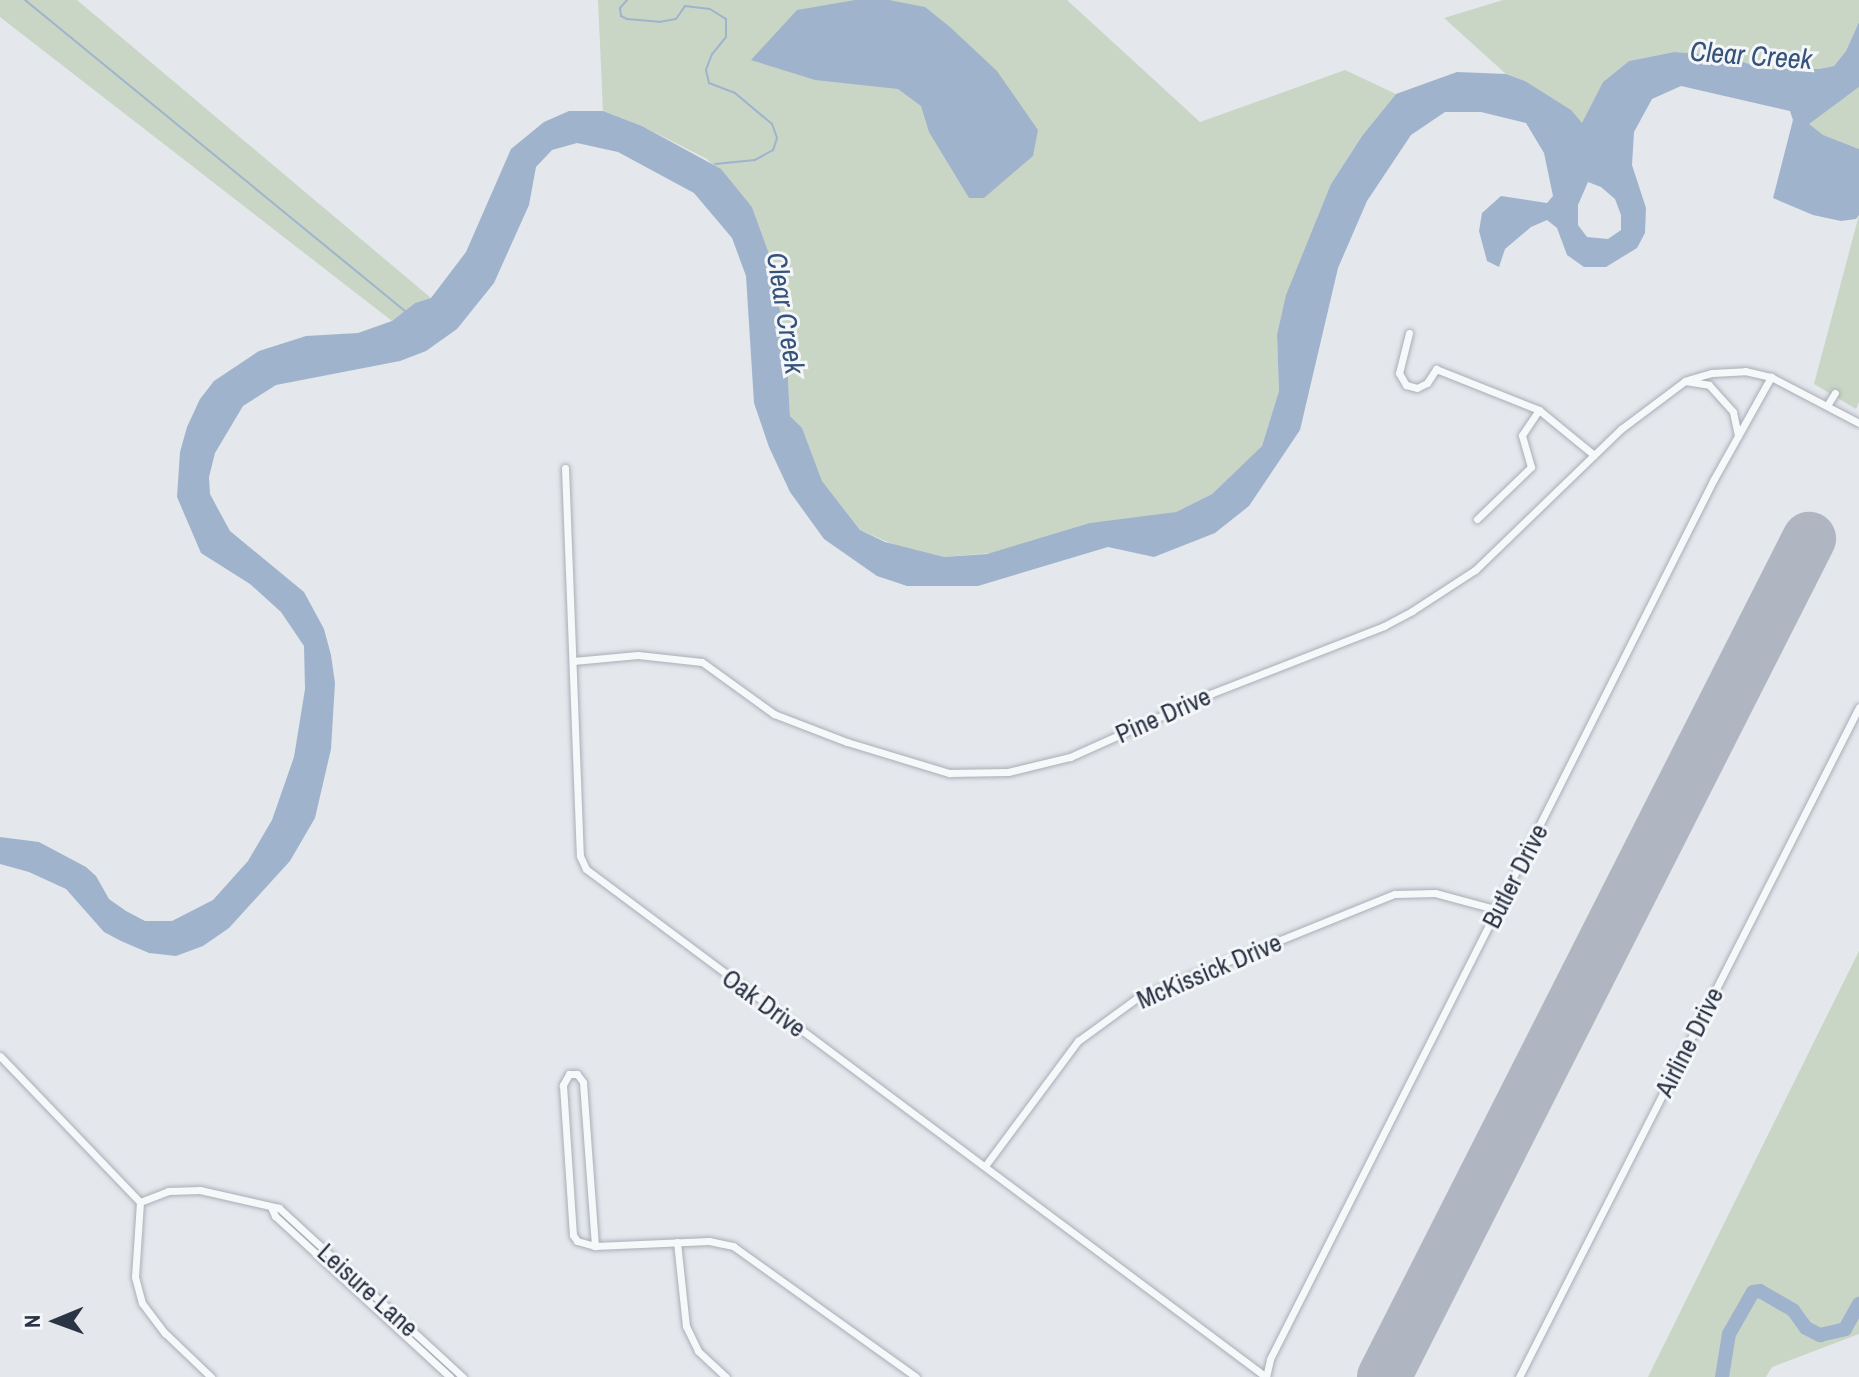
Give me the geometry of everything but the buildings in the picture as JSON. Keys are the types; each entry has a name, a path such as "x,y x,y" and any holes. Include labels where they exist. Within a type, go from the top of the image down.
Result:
{"street":[{"path":"1409,333 1399,373 1406,385 1417,388 1427,383 1436,369 1539,410 1594,455"},
{"name":"Pine Drive","path":"573,661 638,655 702,662 774,714 847,742 949,773 1008,772 1070,757 1210,694 1384,626 1475,570 1650,404 1685,381 1712,373 1745,371 1771,377"},
{"path":"1771,377 1828,404 1859,423"},
{"name":"Butler Drive","path":"1266,1377 1270,1359 1738,435 1771,377"},
{"path":"1685,381 1709,385 1715,391 1733,412 1738,435"},
{"path":"1828,404 1835,393"},
{"path":"1477,519 1531,467 1522,435 1539,410"},
{"name":"Oak Drive","path":"565,468 580,856 586,869 1266,1377"},
{"name":"Airline Drive","path":"1519,1377 1859,707"},
{"name":"McKissick Drive","path":"985,1166 1078,1041 1137,998 1395,894 1435,893 1498,910"},
{"path":"0,1056 140,1202 135,1277 142,1303 165,1333 211,1377"},
{"path":"595,1246 583,1082 577,1074 569,1074 563,1083 573,1235 584,1244 595,1246 709,1241 733,1246 916,1377"},
{"name":"Leisure Lane","path":"140,1202 168,1191 200,1190 279,1208 463,1377"},
{"name":"Leisure Lane","path":"271,1207 275,1216 450,1377"},
{"path":"677,1242 686,1326 698,1351 726,1377"}],"green space":[{"path":"0,0 77,0 431,298 415,303 392,321 0,17"},
{"path":"598,0 1067,0 1200,122 1345,70 1396,94 1362,136 1331,184 1277,335 1279,391 1262,446 1212,494 1176,512 1090,524 1003,552 944,557 904,549 860,530 822,481 802,429 790,416 785,328 776,295 772,262 752,207 707,159 642,126 603,111"},
{"path":"1503,0 1859,0 1859,22 1846,51 1834,66 1819,69 1762,69 1728,56 1674,52 1629,61 1603,82 1582,124 1525,81 1506,74 1444,18"},
{"path":"1859,87 1859,149 1822,135 1808,124"},
{"path":"1859,215 1859,402 1856,409 1814,384"},
{"path":"1859,951 1859,1334 1772,1367 1766,1377 1648,1377"}],"water":[{"path":"855,0 889,0 925,7 950,27 997,71 1038,130 1033,156 984,198 969,198 929,132 921,106 898,89 815,80 751,60 797,10"},
{"path":"1859,22 1859,87 1809,124 1823,135 1859,149 1859,215 1856,219 1841,221 1813,215 1773,198 1793,120 1790,111 1681,86 1652,99 1634,132 1632,165 1646,208 1645,233 1637,248 1606,267 1584,267 1567,255 1557,228 1547,220 1531,227 1505,249 1499,267 1487,261 1479,231 1482,213 1501,196 1547,203 1553,196 1544,153 1526,123 1481,112 1445,112 1411,135 1367,201 1338,268 1300,430 1249,506 1215,533 1154,557 1108,547 978,586 907,586 877,576 824,539 790,492 769,447 754,403 746,276 732,238 694,193 618,152 577,143 552,150 536,167 529,205 494,283 457,329 426,351 400,361 276,385 243,406 215,453 209,477 210,494 230,531 304,592 324,629 331,655 335,683 331,749 315,818 290,861 229,928 203,946 176,956 149,953 121,941 104,932 66,889 29,872 0,864 0,837 39,842 86,867 96,876 109,899 126,911 145,921 172,921 213,900 248,861 272,820 294,757 305,689 304,646 281,612 250,584 201,553 177,497 180,452 187,427 200,399 214,381 259,351 306,336 358,333 392,321 415,303 431,298 466,252 511,149 544,122 569,111 603,111 642,126 721,169 752,207 772,262 776,295 785,328 790,416 802,428 822,481 860,530 885,542 944,557 987,554 1090,523 1176,512 1212,494 1262,446 1279,391 1277,335 1286,295 1331,184 1362,136 1396,94 1457,72 1506,74 1525,81 1571,110 1582,123 1603,82 1629,61 1674,52 1728,56 1762,69 1819,69 1834,66 1846,51","holes":["1588,182 1601,187 1615,199 1621,215 1621,230 1608,239 1587,237 1578,225 1578,205"]}],"waterway":[{"path":"25,0 405,311"},
{"path":"627,0 620,8 621,16 627,19 659,22 676,19 685,6 710,9 726,19 726,37 712,54 706,70 709,83 735,93 772,124 777,138 773,150 755,160 715,164"},
{"path":"1722,1377 1729,1334 1753,1292 1760,1291 1793,1310 1806,1328 1820,1335 1845,1329 1859,1304"}],"runway":[{"path":"1384,1377 1809,539"}],"water label":[{"name":"Clear Creek","path":"1751,55"},
{"name":"Clear Creek","path":"786,313"}]}
